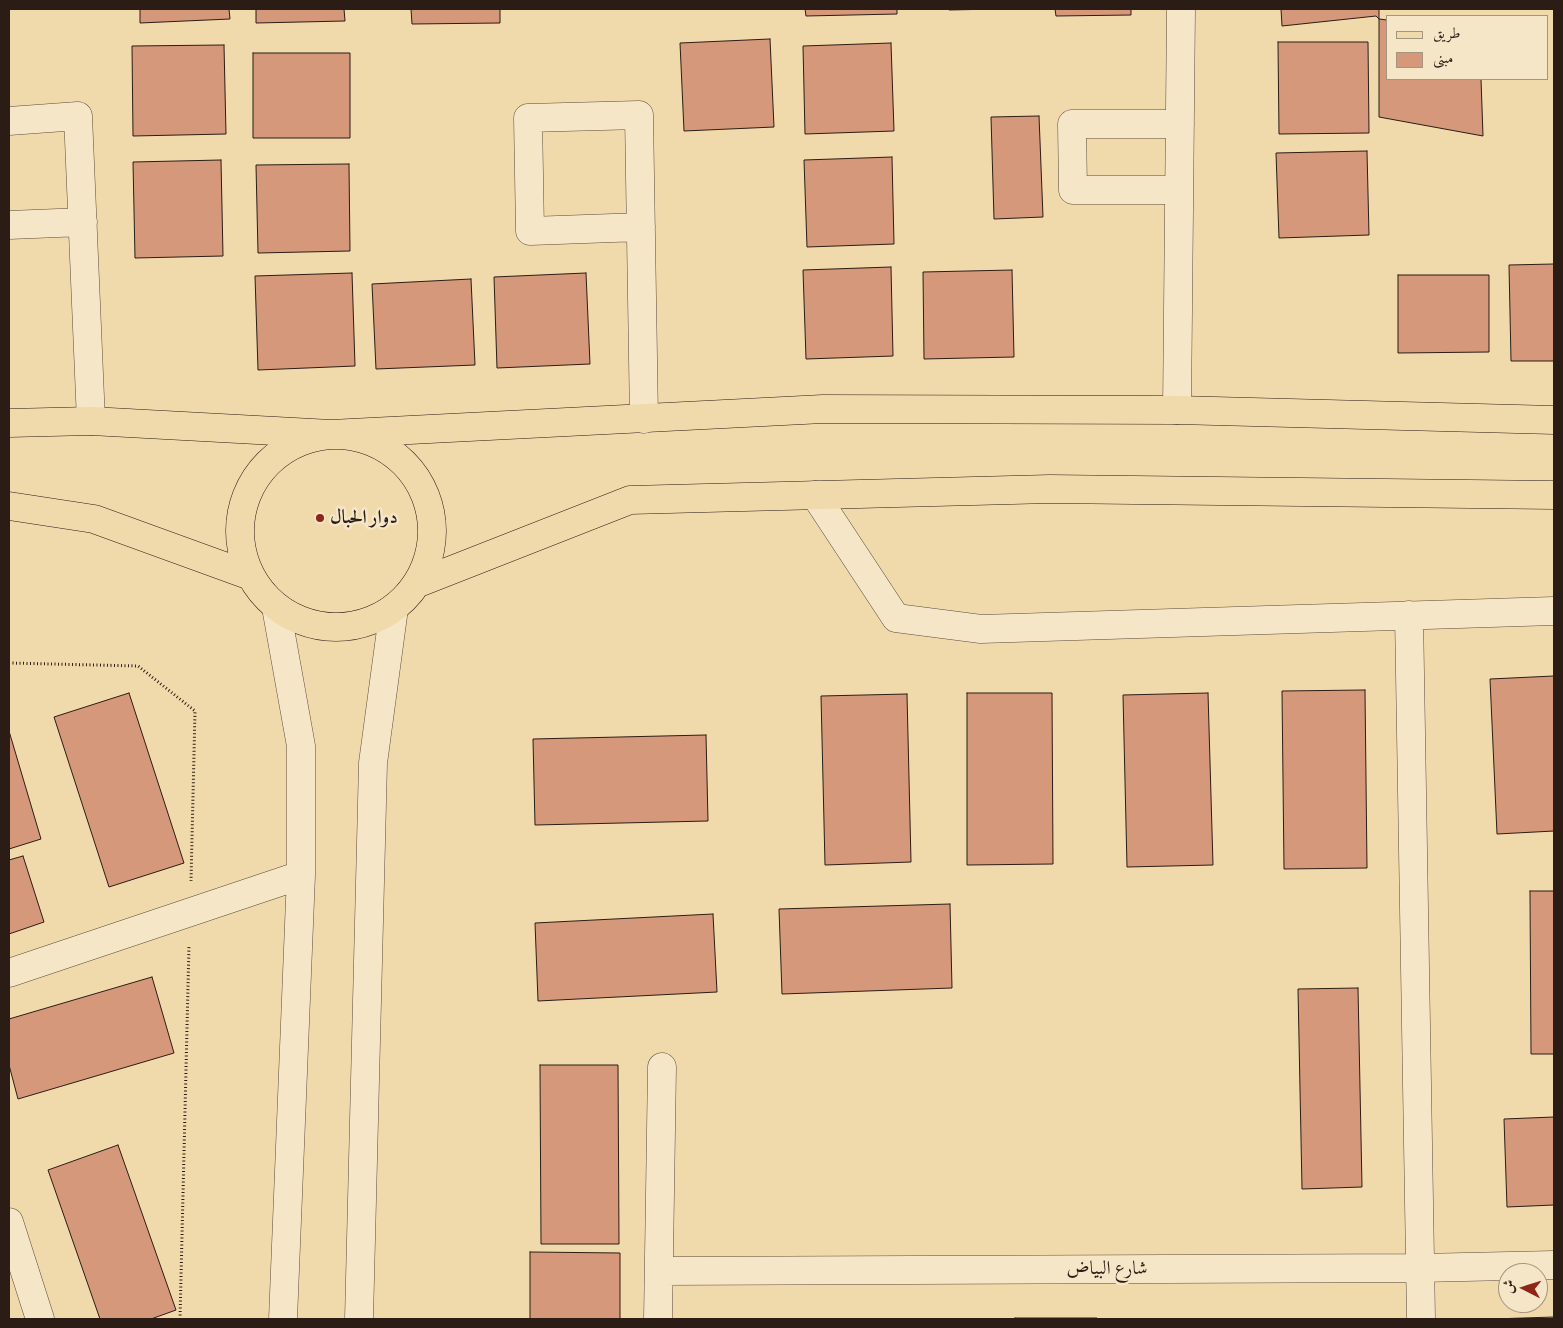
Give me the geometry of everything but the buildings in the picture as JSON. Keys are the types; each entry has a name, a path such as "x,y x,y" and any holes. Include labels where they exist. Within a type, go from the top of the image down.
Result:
{"main road":[{"path":"9,423 92,421 331,434 361,437 389,450 411,470 426,496 432,526 428,557 416,584 394,608 367,623 336,628 304,622 276,607 262,593 250,576 240,546 241,513 252,483 272,458 299,441 331,434 823,409 1177,410 1554,420"},
{"path":"416,584 630,500 1050,489 1554,495"},
{"path":"9,506 94,519 250,576"}],"street":[{"path":"1177,410 1181,9"},
{"path":"9,121 78,116 92,421"},
{"path":"640,227 530,231 528,118 639,116 644,418"},
{"path":"1179,190 1073,190 1072,124 1180,124"},
{"path":"9,225 83,222"},
{"path":"815,495 896,618 981,629 1554,611"},
{"path":"276,607 301,746 301,875 283,1319"},
{"path":"359,1319 373,763 394,608"},
{"path":"1409,615 1421,1319"},
{"path":"9,973 301,875"},
{"path":"658,1319 662,1067"},
{"path":"9,1222 40,1319"},
{"name":"شارع البياض","path":"659,1270 1420,1268 1554,1265"}],"place":[{"name":"دوار الحبال","path":"320,518"}]}
